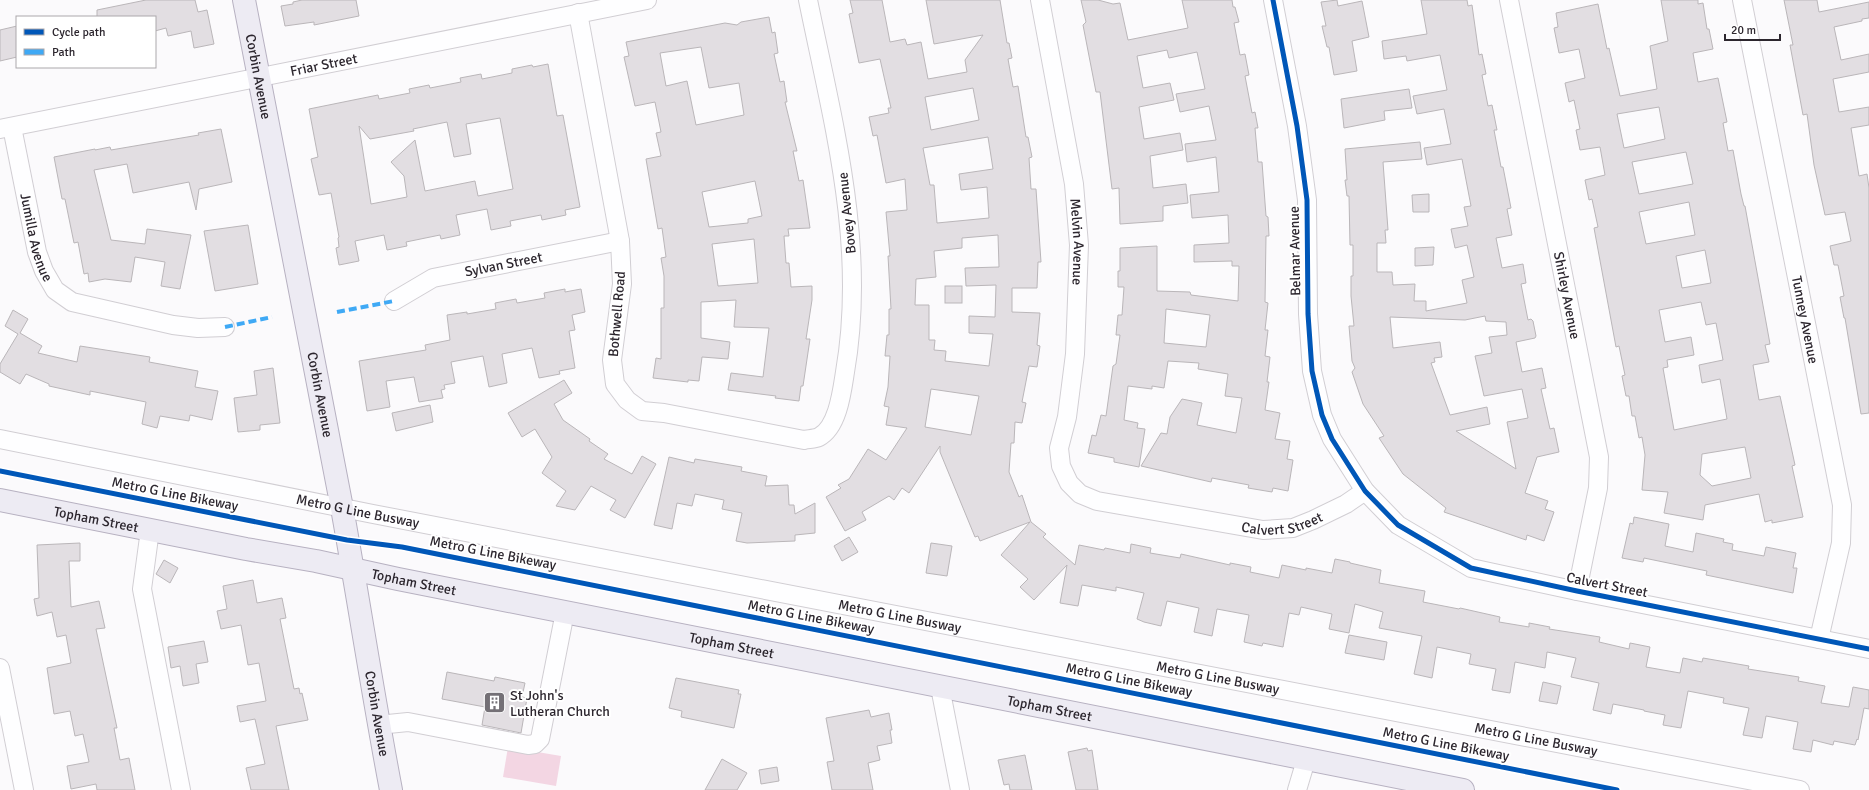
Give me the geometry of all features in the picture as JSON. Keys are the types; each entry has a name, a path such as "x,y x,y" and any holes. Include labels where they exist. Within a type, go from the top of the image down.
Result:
{"main road":[{"name":"Corbin Avenue","path":"244,0 341,507 378,726 391,790"},
{"name":"Topham Street","path":"0,500 352,568 940,687 1463,790"}],"street":[{"name":"Friar Street","path":"6,128 647,0"},
{"name":"Bovey Avenue","path":"808,0 843,171 849,217 852,270 851,337 840,402 830,426"},
{"name":"Melvin Avenue","path":"1040,0 1074,184 1079,245 1075,354 1067,417 1059,448 1061,466 1069,482"},
{"name":"Belmar Avenue","path":"1273,0 1297,126 1307,200 1308,314 1312,371 1322,415 1332,439 1365,491"},
{"name":"Shirley Avenue","path":"1509,0 1599,457 1598,488 1577,591"},
{"name":"Tunney Avenue","path":"1742,0 1842,505 1841,543 1819,639"},
{"name":"Bothwell Road","path":"578,13 620,241 622,284 612,360 615,384 626,400 642,411 664,413 804,440 818,437 830,426"},
{"name":"Jumilla Avenue","path":"6,128 37,252 44,271 55,290 72,302 165,323 198,328 225,327"},
{"name":"Sylvan Street","path":"394,301 433,278 620,241"},
{"name":"Metro G Line Busway","path":"0,439 341,507 1800,790"},
{"name":"Calvert Street","path":"1069,482 1080,494 1097,501 1263,530 1292,528 1313,520 1346,504 1365,491 1398,525 1470,568 1577,591 1869,649"},
{"path":"150,530 142,589 181,790"},
{"path":"378,726 408,722 528,745 535,744 540,739 565,612"},
{"path":"0,668 24,790"},
{"path":"940,687 960,790"},
{"path":"1297,790 1306,760"}],"shaded area":[{"path":"508,747 561,756 556,786 503,777"}],"building":[{"path":"146,0 195,0 198,12 207,10 214,44 194,48 191,31 168,36 166,28 156,31 156,16 97,16 97,10"},
{"path":"302,0 356,0 359,16 314,25 314,22 285,26 281,6 293,4 293,2"},
{"path":"850,0 882,0 890,42 905,39 907,45 921,42 928,79 967,72 965,60 983,35 934,44 926,0 1000,0 1007,43 1009,43 1012,58 1008,59 1013,87 1018,86 1026,137 1028,137 1032,157 1029,158 1031,189 1036,189 1041,262 1038,262 1037,288 1012,288 1012,312 1040,313 1037,345 1040,346 1037,367 1029,366 1022,402 1026,403 1022,423 1015,422 1014,443 1011,443 1009,472 1019,497 1022,495 1031,522 1046,534 1043,537 1075,565 1079,545 1130,553 1131,544 1151,548 1150,553 1180,558 1181,554 1230,565 1230,563 1251,567 1250,572 1279,578 1282,565 1332,573 1335,559 1350,562 1381,570 1379,583 1425,591 1423,602 1500,617 1499,622 1529,627 1529,623 1550,627 1549,629 1600,637 1599,642 1629,649 1630,643 1650,647 1646,667 1680,673 1683,658 1702,662 1703,658 1749,666 1748,669 1799,677 1798,681 1825,686 1821,703 1849,707 1853,687 1869,690 1869,709 1864,708 1858,740 1857,739 1855,745 1834,741 1833,745 1813,740 1811,752 1793,749 1798,722 1766,716 1762,738 1743,735 1749,708 1723,703 1724,698 1688,691 1681,728 1663,725 1665,715 1644,710 1613,704 1611,714 1593,710 1599,683 1571,677 1576,658 1547,652 1545,668 1515,662 1510,693 1492,690 1496,669 1469,664 1471,654 1437,647 1432,678 1414,674 1422,636 1379,628 1383,612 1355,604 1349,633 1329,629 1332,614 1301,607 1299,615 1289,613 1283,647 1263,643 1262,646 1244,642 1249,615 1217,609 1212,636 1194,632 1199,608 1167,601 1161,626 1144,622 1137,619 1144,593 1116,587 1116,591 1082,585 1078,606 1060,603 1067,565 1034,600 1020,587 1028,579 1001,555 1030,522 980,541 978,536 975,537 940,452 940,446 909,493 902,488 894,500 889,496 862,512 866,520 845,531 826,497 841,488 838,485 849,479 868,449 886,460 907,428 886,425 889,407 884,406 888,387 890,356 885,356 887,335 889,335 889,309 891,309 888,256 890,256 886,212 907,210 905,179 886,183 877,135 873,136 869,117 889,113 888,108 891,108 880,59 859,63 849,14 853,13","holes":["973,88 979,120 931,130 925,97","988,137 993,169 959,174 961,190 987,187 989,218 937,223 934,185 930,185 923,148","998,235 999,267 965,268 966,286 996,285 995,317 969,316 969,333 993,334 989,366 945,361 946,351 934,350 935,340 929,340 929,305 915,305 916,279 936,277 934,251 962,248 962,238","931,389 979,396 971,435 925,427"]},
{"path":"1081,0 1098,0 1113,4 1120,3 1128,40 1188,28 1182,0 1232,0 1239,22 1234,23 1240,55 1245,54 1249,75 1245,76 1252,113 1255,112 1258,128 1255,128 1258,162 1262,162 1266,216 1268,217 1269,236 1266,236 1265,302 1268,303 1265,330 1268,330 1265,356 1270,357 1267,382 1269,382 1265,410 1280,413 1275,439 1290,441 1287,459 1293,460 1288,491 1273,488 1272,492 1248,488 1249,485 1212,478 1211,482 1141,466 1161,433 1167,434 1170,417 1182,399 1202,403 1197,425 1236,433 1242,398 1225,396 1228,374 1198,369 1199,363 1168,361 1164,388 1152,386 1152,389 1128,386 1124,420 1138,423 1137,428 1145,429 1139,467 1114,462 1114,458 1088,453 1092,435 1096,436 1101,415 1106,416 1113,366 1116,364 1120,335 1116,335 1118,315 1122,315 1124,287 1118,287 1120,248 1157,246 1157,291 1190,292 1191,295 1238,301 1239,266 1232,266 1232,261 1194,262 1194,245 1229,243 1228,215 1192,218 1190,195 1219,192 1216,157 1187,162 1185,144 1216,140 1209,106 1180,112 1176,94 1205,89 1197,52 1169,58 1167,50 1137,56 1143,88 1170,83 1174,100 1139,107 1144,139 1180,133 1183,150 1150,156 1153,188 1186,184 1188,203 1163,206 1163,221 1120,224 1119,188 1112,189 1100,92 1096,92 1083,25 1086,22","holes":["1166,309 1210,315 1206,347 1164,343"]},
{"path":"1337,0 1338,6 1362,1 1369,37 1352,41 1357,71 1334,75 1329,47 1327,47 1322,26 1326,26 1321,2"},
{"path":"1421,0 1467,0 1468,6 1472,5 1479,55 1482,54 1486,74 1482,75 1488,106 1492,105 1497,130 1494,130 1511,208 1507,209 1512,235 1496,238 1502,268 1523,264 1526,283 1521,284 1528,320 1531,319 1533,321 1536,336 1535,338 1516,342 1522,372 1542,368 1546,388 1541,389 1550,429 1554,428 1559,452 1537,457 1525,493 1548,501 1545,509 1554,512 1544,541 1527,535 1526,540 1444,512 1446,508 1403,474 1379,438 1384,436 1363,404 1352,372 1355,368 1352,361 1349,326 1354,326 1351,296 1351,276 1353,276 1353,245 1350,245 1349,196 1347,196 1345,180 1347,180 1345,149 1420,142 1422,159 1383,162 1388,230 1385,230 1386,243 1377,243 1377,272 1392,272 1393,285 1415,284 1414,301 1426,301 1426,311 1467,303 1462,280 1474,277 1467,245 1455,248 1451,229 1468,226 1464,207 1471,206 1462,159 1427,165 1424,148 1451,144 1444,109 1417,114 1413,96 1447,90 1440,55 1407,61 1406,56 1384,59 1382,41 1427,34","holes":["1485,316 1486,321 1506,322 1507,335 1489,337 1492,353 1475,356 1484,396 1522,389 1528,418 1507,422 1516,469 1456,431 1490,424 1487,407 1450,415 1431,363 1435,362 1434,358 1442,357 1440,342 1393,348 1390,317 1465,320"]},
{"path":"1661,0 1698,0 1698,4 1703,3 1707,29 1709,29 1713,49 1693,53 1698,82 1718,78 1727,122 1723,123 1728,151 1733,150 1741,194 1745,206 1770,344 1765,345 1769,362 1753,365 1759,400 1780,396 1795,465 1792,466 1803,517 1772,523 1772,520 1765,522 1759,494 1705,505 1703,520 1664,513 1668,492 1642,490 1645,455 1642,437 1639,438 1635,416 1632,416 1629,396 1626,396 1622,376 1625,375 1619,346 1616,347 1594,228 1598,227 1592,199 1589,200 1585,180 1605,175 1600,147 1580,150 1576,130 1580,129 1574,100 1569,102 1565,83 1585,78 1579,49 1559,53 1554,28 1558,27 1556,13 1598,4 1607,49 1609,48 1620,96 1657,89 1650,46 1668,41","holes":["1659,107 1665,139 1624,148 1617,114","1686,152 1693,184 1639,194 1632,162","1689,202 1695,235 1646,244 1639,212","1705,250 1711,283 1682,288 1676,256","1701,302 1706,325 1716,323 1723,360 1699,365 1702,383 1720,379 1727,419 1674,430 1663,368 1668,367 1667,360 1694,355 1691,337 1665,342 1659,310","1745,447 1751,478 1712,486 1700,475 1702,454"]},
{"path":"1784,0 1817,0 1819,12 1869,2 1869,18 1834,27 1841,60 1869,54 1869,72 1833,79 1839,112 1869,107 1869,125 1851,128 1859,176 1867,174 1869,188 1869,413 1861,414 1845,318 1840,297 1844,296 1838,265 1834,265 1830,246 1851,241 1845,212 1825,215 1814,165 1807,114 1803,115 1790,45 1793,45"},
{"path":"769,17 772,33 775,32 778,53 774,54 780,82 784,81 787,102 785,102 797,151 793,151 799,181 803,180 810,228 788,229 789,236 784,236 786,263 789,263 791,287 812,286 812,300 806,339 810,339 803,386 801,386 799,401 775,398 776,396 728,390 731,373 763,377 769,328 734,327 736,300 701,302 701,338 730,342 728,359 702,357 699,381 688,380 688,382 653,378 656,358 661,359 661,308 664,308 664,276 661,258 666,257 662,228 658,229 646,159 661,156 656,133 661,132 655,102 635,106 624,57 629,56 626,42 725,23 737,25 741,22","holes":["701,47 709,88 739,83 744,115 696,125 687,81 666,86 660,53","755,181 762,216 748,219 748,223 709,227 702,192","754,239 758,283 718,286 712,244"]},
{"path":"16,26 16,57 0,61 0,30"},
{"path":"548,64 557,116 563,115 580,207 565,210 566,215 542,220 541,215 510,221 511,226 491,230 487,209 456,215 460,235 441,239 440,235 406,242 407,246 387,250 384,235 355,241 359,261 339,265 336,248 339,247 339,237 331,193 319,195 311,159 318,157 309,109 378,95 379,99 410,93 409,89 429,85 430,88 461,82 460,78 481,74 482,79 512,73 512,69 532,65 533,67","holes":["500,118 513,189 478,196 475,181 425,191 415,140 391,162 404,176 407,197 371,204 359,126 370,139 414,131 413,129 447,122 454,157 471,154 466,124"]},
{"path":"1409,89 1412,108 1384,111 1385,120 1344,128 1341,99"},
{"path":"221,129 232,182 199,189 196,210 189,182 133,193 127,164 94,170 111,240 145,244 147,229 191,235 180,289 161,286 165,262 135,257 131,282 105,279 89,282 88,273 84,274 78,242 74,243 65,199 62,199 54,157 110,147 111,150 199,135 198,133"},
{"path":"1429,194 1429,212 1413,212 1412,195"},
{"path":"248,225 258,284 215,291 204,231"},
{"path":"1434,247 1433,265 1415,266 1415,248"},
{"path":"945,286 962,286 962,303 945,303"},
{"path":"565,289 565,292 581,289 585,312 572,315 575,330 569,331 575,368 559,371 560,374 539,378 532,348 502,354 507,383 489,387 483,356 451,362 455,383 444,385 445,389 441,390 443,398 419,402 414,377 386,381 390,407 367,411 359,361 426,350 425,345 450,340 447,315 467,312 467,314 496,309 495,303 516,299 517,303 545,298 544,293"},
{"path":"13,310 28,319 20,333 42,346 38,353 77,362 80,346 150,357 149,362 198,371 195,387 218,391 212,420 190,415 189,421 160,416 157,428 142,424 146,402 90,391 90,395 49,386 49,384 26,374 20,384 0,372 0,364 18,334 5,326"},
{"path":"273,368 280,423 260,425 260,430 238,432 234,398 257,395 254,371"},
{"path":"564,380 572,393 554,404 563,420 608,454 604,459 632,474 642,456 656,464 625,518 610,510 616,500 591,486 575,510 556,506 566,491 542,473 552,457 535,429 522,437 508,413"},
{"path":"430,405 433,422 396,431 392,413"},
{"path":"669,457 694,463 695,459 742,467 741,471 767,476 765,486 788,485 789,505 794,505 795,514 815,503 815,533 795,535 795,541 747,543 736,541 742,513 722,509 724,500 695,494 692,506 677,503 672,529 654,525"},
{"path":"1634,517 1669,524 1665,546 1693,552 1696,533 1724,539 1723,542 1733,544 1732,550 1764,556 1766,547 1796,553 1793,568 1797,568 1793,593 1706,575 1707,571 1644,558 1643,562 1622,558 1630,523 1633,524"},
{"path":"849,537 858,552 842,561 834,546"},
{"path":"80,543 80,561 69,561 71,607 99,601 105,628 96,629 117,728 114,728 120,760 129,758 135,790 97,790 96,784 71,789 67,766 89,762 83,734 75,736 70,711 54,714 47,668 71,663 66,635 57,637 52,612 37,616 34,599 39,598 37,545"},
{"path":"931,543 952,546 947,576 926,573"},
{"path":"164,560 178,568 170,583 156,574"},
{"path":"253,580 257,603 282,598 286,618 280,619 294,689 299,688 300,694 302,693 308,720 276,726 289,790 251,790 246,768 265,764 255,719 240,722 237,706 266,701 259,663 248,665 241,625 221,629 217,611 227,609 223,586"},
{"path":"1349,635 1387,642 1384,660 1345,653"},
{"path":"204,641 208,662 196,664 199,683 183,686 180,666 171,668 168,647"},
{"name":"St John's Lutheran Church","path":"447,672 494,681 495,677 525,683 522,697 527,698 521,733 482,725 485,707 442,699"},
{"path":"676,678 739,690 738,694 741,694 734,728 681,717 682,711 669,708"},
{"path":"1543,682 1561,686 1557,704 1539,701"},
{"path":"869,710 871,717 889,713 892,730 890,730 892,743 877,746 880,760 868,763 873,790 832,790 827,762 834,761 826,718"},
{"path":"1087,748 1088,751 1092,750 1098,790 1076,790 1068,752"},
{"path":"1025,755 1032,790 1010,790 1009,784 1004,785 998,760"},
{"path":"722,759 747,773 737,790 705,790"},
{"path":"777,767 779,781 761,784 759,770"}],"marked path":[{"path":"337,312 394,301"},
{"path":"225,327 272,317"}],"cycle path":[{"path":"1273,0 1297,126 1307,200 1308,314 1312,371 1322,415 1332,439 1365,491 1398,525 1471,568 1577,591 1869,649"},
{"name":"Metro G Line Bikeway","path":"0,471 347,540 402,547 1617,790"}],"place":[{"name":"St John's Lutheran Church","path":"495,703"}]}
